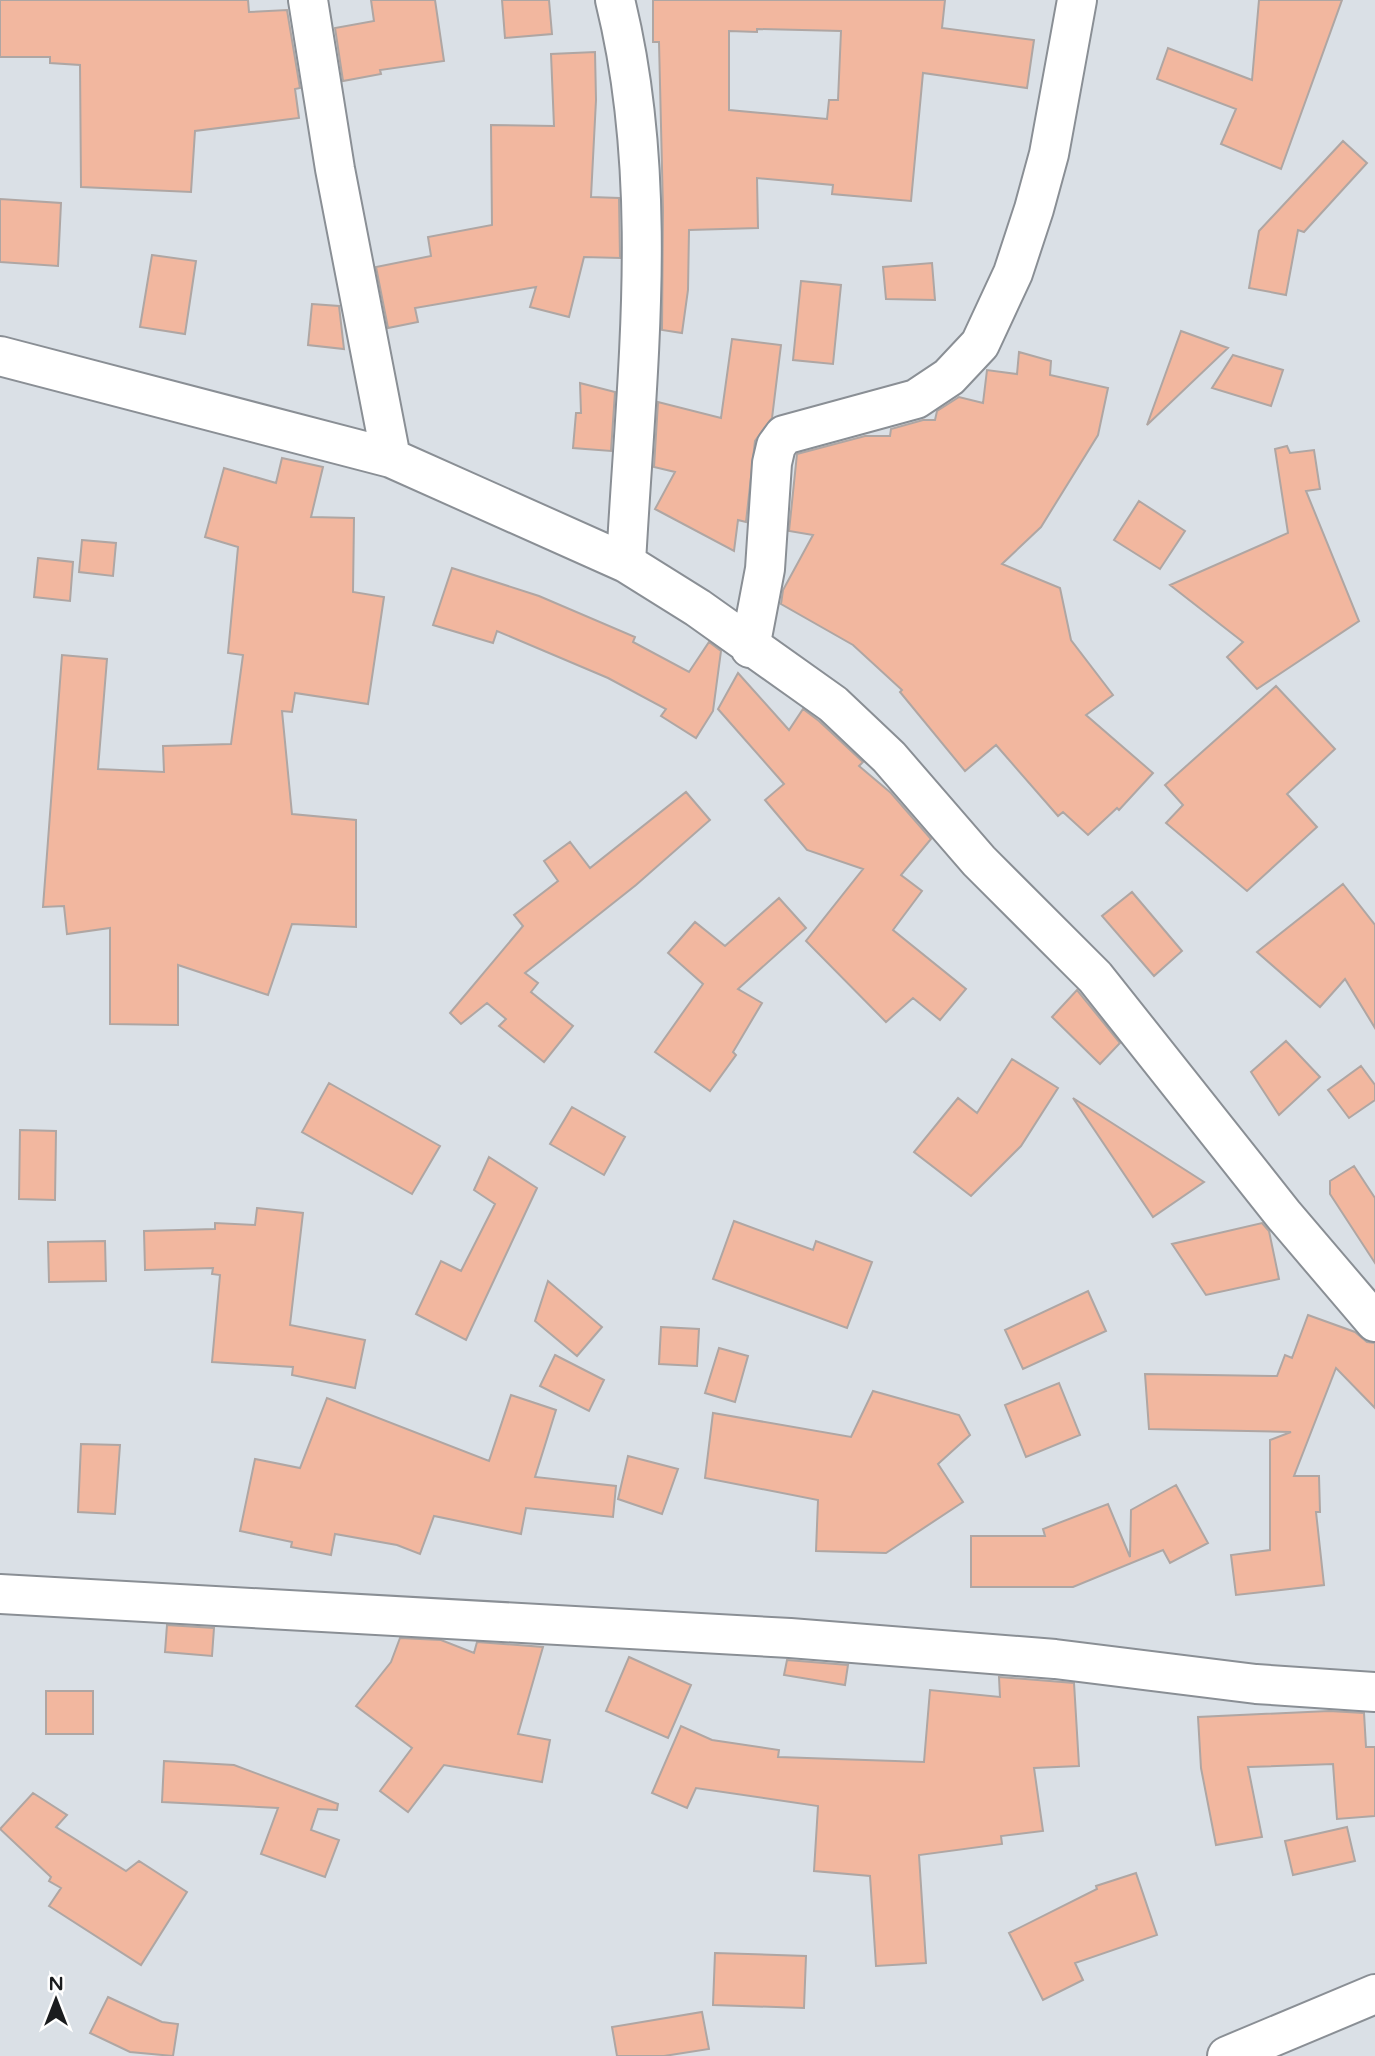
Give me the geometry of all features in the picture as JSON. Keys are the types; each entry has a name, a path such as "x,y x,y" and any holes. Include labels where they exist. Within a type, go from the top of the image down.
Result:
{"street":[{"path":"308,0 335,169 391,458"},
{"path":"615,0 630,89 643,215 641,329 626,563"},
{"path":"750,648 765,569 772,463 780,440 785,435 808,427 916,399 949,377 980,344 1013,273 1034,209 1049,154 1077,0"},
{"path":"0,356 391,458 626,563 698,608 750,648 833,704 889,757 979,862 1095,976 1283,1214 1375,1322"},
{"path":"0,1594 790,1638 1055,1659 1256,1684 1375,1692"},
{"path":"1227,2056 1375,1994"}],"building":[{"path":"0,0 248,0 249,12 287,10 300,88 295,89 299,118 195,131 191,192 81,187 80,65 50,63 50,57 0,57"},
{"path":"371,0 435,0 444,61 380,70 381,74 343,81 335,28 374,21"},
{"path":"502,0 549,0 552,34 505,38"},
{"path":"653,0 945,0 942,28 1034,40 1027,88 923,73 911,201 832,194 833,185 757,178 758,228 689,230 688,290 682,333 662,330 663,210 659,42 653,42","holes":["729,31 841,31 838,100 829,100 827,119 729,110"]},
{"path":"1259,0 1342,0 1281,169 1221,144 1236,109 1157,79 1168,48 1252,80"},
{"path":"595,52 596,100 591,197 619,198 620,258 584,257 569,317 530,307 536,287 415,308 418,322 388,328 376,267 431,256 428,237 492,225 491,125 554,126 551,54"},
{"path":"1343,141 1367,163 1304,232 1298,230 1286,295 1249,288 1259,231"},
{"path":"0,199 61,203 58,266 0,262"},
{"path":"152,255 196,261 185,334 140,327"},
{"path":"932,263 935,300 886,299 883,267"},
{"path":"801,281 841,285 833,364 793,360"},
{"path":"312,304 339,306 344,349 308,345"},
{"path":"1181,331 1228,348 1147,425"},
{"path":"732,339 781,345 772,418 755,441 746,522 738,520 734,551 655,509 675,472 654,467 658,402 721,418"},
{"path":"1019,352 1051,361 1050,375 1108,388 1098,435 1041,527 1002,564 1060,588 1071,640 1113,695 1086,715 1153,773 1119,810 1117,808 1088,835 1063,812 1058,816 996,745 965,771 900,692 902,690 853,645 781,604 783,590 813,535 789,531 797,454 865,436 890,436 891,429 923,420 935,420 937,411 959,397 983,403 987,370 1017,374"},
{"path":"1233,355 1283,370 1271,406 1212,388"},
{"path":"580,383 615,392 611,451 573,448 576,413 581,413"},
{"path":"1287,446 1290,453 1314,450 1320,489 1306,491 1359,621 1257,689 1227,657 1243,642 1170,585 1288,533 1275,449"},
{"path":"282,458 323,467 311,517 354,518 353,592 384,597 368,704 295,693 292,712 282,711 292,814 356,820 356,927 292,924 268,995 178,965 178,1025 110,1024 110,928 67,934 64,906 43,907 62,655 107,659 98,769 164,772 163,746 231,744 243,655 228,653 238,547 205,537 224,468 276,483"},
{"path":"1139,501 1185,531 1160,569 1114,540"},
{"path":"82,540 116,543 113,576 79,572"},
{"path":"38,558 73,562 70,601 34,597"},
{"path":"452,568 539,596 635,637 633,642 689,672 709,642 721,651 713,711 696,738 661,716 666,709 608,678 497,631 493,643 433,625"},
{"path":"738,673 789,730 803,709 819,721 863,762 859,766 891,793 931,839 901,875 922,891 893,930 966,989 940,1020 913,998 886,1022 806,941 863,869 807,850 765,800 784,784 718,709"},
{"path":"1276,686 1335,749 1287,794 1317,827 1247,891 1166,823 1183,805 1165,785"},
{"path":"686,792 710,820 636,885 525,973 538,983 531,992 573,1026 544,1062 499,1026 506,1019 487,1003 461,1024 450,1013 523,926 514,915 558,881 544,861 570,842 590,868"},
{"path":"1343,884 1375,925 1375,1028 1345,979 1320,1007 1257,952"},
{"path":"1132,892 1182,951 1154,976 1102,916"},
{"path":"779,898 806,928 738,989 762,1003 733,1052 736,1055 710,1091 655,1052 703,984 668,953 695,922 725,946"},
{"path":"1077,990 1120,1043 1100,1064 1052,1017"},
{"path":"1286,1041 1320,1077 1279,1115 1251,1072"},
{"path":"1012,1059 1058,1088 1021,1146 971,1196 914,1152 958,1098 977,1113"},
{"path":"1361,1066 1375,1085 1375,1100 1349,1118 1328,1090"},
{"path":"329,1083 440,1146 412,1194 302,1132"},
{"path":"1073,1098 1204,1182 1153,1217"},
{"path":"572,1107 625,1137 604,1175 550,1144"},
{"path":"20,1130 56,1131 55,1200 19,1199"},
{"path":"489,1157 537,1188 466,1340 416,1314 441,1261 461,1271 495,1204 474,1190"},
{"path":"1354,1166 1375,1198 1375,1263 1330,1194 1330,1181"},
{"path":"257,1208 303,1213 290,1325 365,1340 355,1388 292,1375 293,1367 212,1362 220,1275 212,1274 213,1268 145,1270 144,1231 215,1229 215,1223 255,1225"},
{"path":"734,1221 813,1250 816,1241 872,1262 847,1328 713,1279"},
{"path":"1262,1223 1269,1231 1279,1279 1206,1295 1172,1244"},
{"path":"105,1241 106,1281 49,1282 48,1242"},
{"path":"548,1281 602,1327 577,1356 535,1321"},
{"path":"1088,1291 1106,1331 1023,1369 1005,1330"},
{"path":"1308,1315 1355,1332 1367,1342 1375,1343 1375,1408 1336,1368 1294,1476 1319,1476 1320,1512 1316,1512 1324,1585 1236,1595 1231,1555 1270,1550 1270,1440 1291,1432 1149,1429 1145,1374 1277,1376 1285,1355 1292,1358"},
{"path":"661,1327 699,1329 697,1366 659,1364"},
{"path":"719,1348 748,1356 735,1402 705,1393"},
{"path":"555,1355 604,1380 589,1411 540,1386"},
{"path":"1059,1383 1080,1435 1026,1457 1005,1405"},
{"path":"873,1391 959,1415 970,1435 938,1464 963,1502 886,1553 816,1551 818,1500 705,1478 713,1413 851,1437"},
{"path":"511,1395 556,1410 535,1477 616,1486 613,1517 526,1508 521,1534 434,1516 420,1554 397,1545 335,1534 331,1555 291,1547 292,1542 240,1531 255,1459 300,1468 327,1398 489,1461"},
{"path":"81,1444 120,1445 115,1514 78,1512"},
{"path":"628,1456 678,1469 662,1514 618,1499"},
{"path":"1176,1485 1208,1543 1170,1563 1163,1550 1073,1587 971,1587 971,1536 1045,1536 1043,1529 1108,1504 1130,1557 1131,1510"},
{"path":"167,1625 214,1628 212,1656 165,1652"},
{"path":"400,1638 441,1640 474,1653 477,1642 543,1647 518,1734 550,1740 542,1782 444,1765 408,1812 380,1791 412,1748 356,1706 391,1662"},
{"path":"629,1657 691,1685 668,1738 606,1711"},
{"path":"787,1660 848,1665 845,1685 784,1675"},
{"path":"999,1677 1074,1683 1079,1766 1034,1768 1043,1831 1001,1836 1002,1844 919,1855 926,1963 876,1966 870,1876 814,1871 818,1806 696,1788 687,1808 652,1793 681,1726 712,1740 779,1750 778,1757 924,1762 930,1690 1000,1697"},
{"path":"46,1691 93,1691 93,1734 46,1734"},
{"path":"1329,1711 1364,1713 1366,1747 1375,1747 1375,1816 1337,1819 1333,1764 1248,1767 1262,1837 1216,1845 1201,1768 1198,1717"},
{"path":"164,1761 234,1765 338,1804 337,1810 318,1809 311,1830 339,1840 325,1877 261,1854 278,1808 162,1802"},
{"path":"33,1793 67,1815 56,1827 126,1871 139,1861 187,1892 141,1965 49,1906 61,1888 49,1881 51,1877 0,1829"},
{"path":"1347,1827 1355,1861 1293,1875 1285,1841"},
{"path":"1136,1873 1157,1935 1075,1963 1083,1980 1043,2000 1009,1933 1097,1889 1096,1886"},
{"path":"715,1953 806,1956 804,2008 713,2005"},
{"path":"108,1997 162,2022 178,2024 173,2056 130,2052 90,2033"},
{"path":"702,2012 709,2049 664,2056 617,2056 612,2027"}]}
